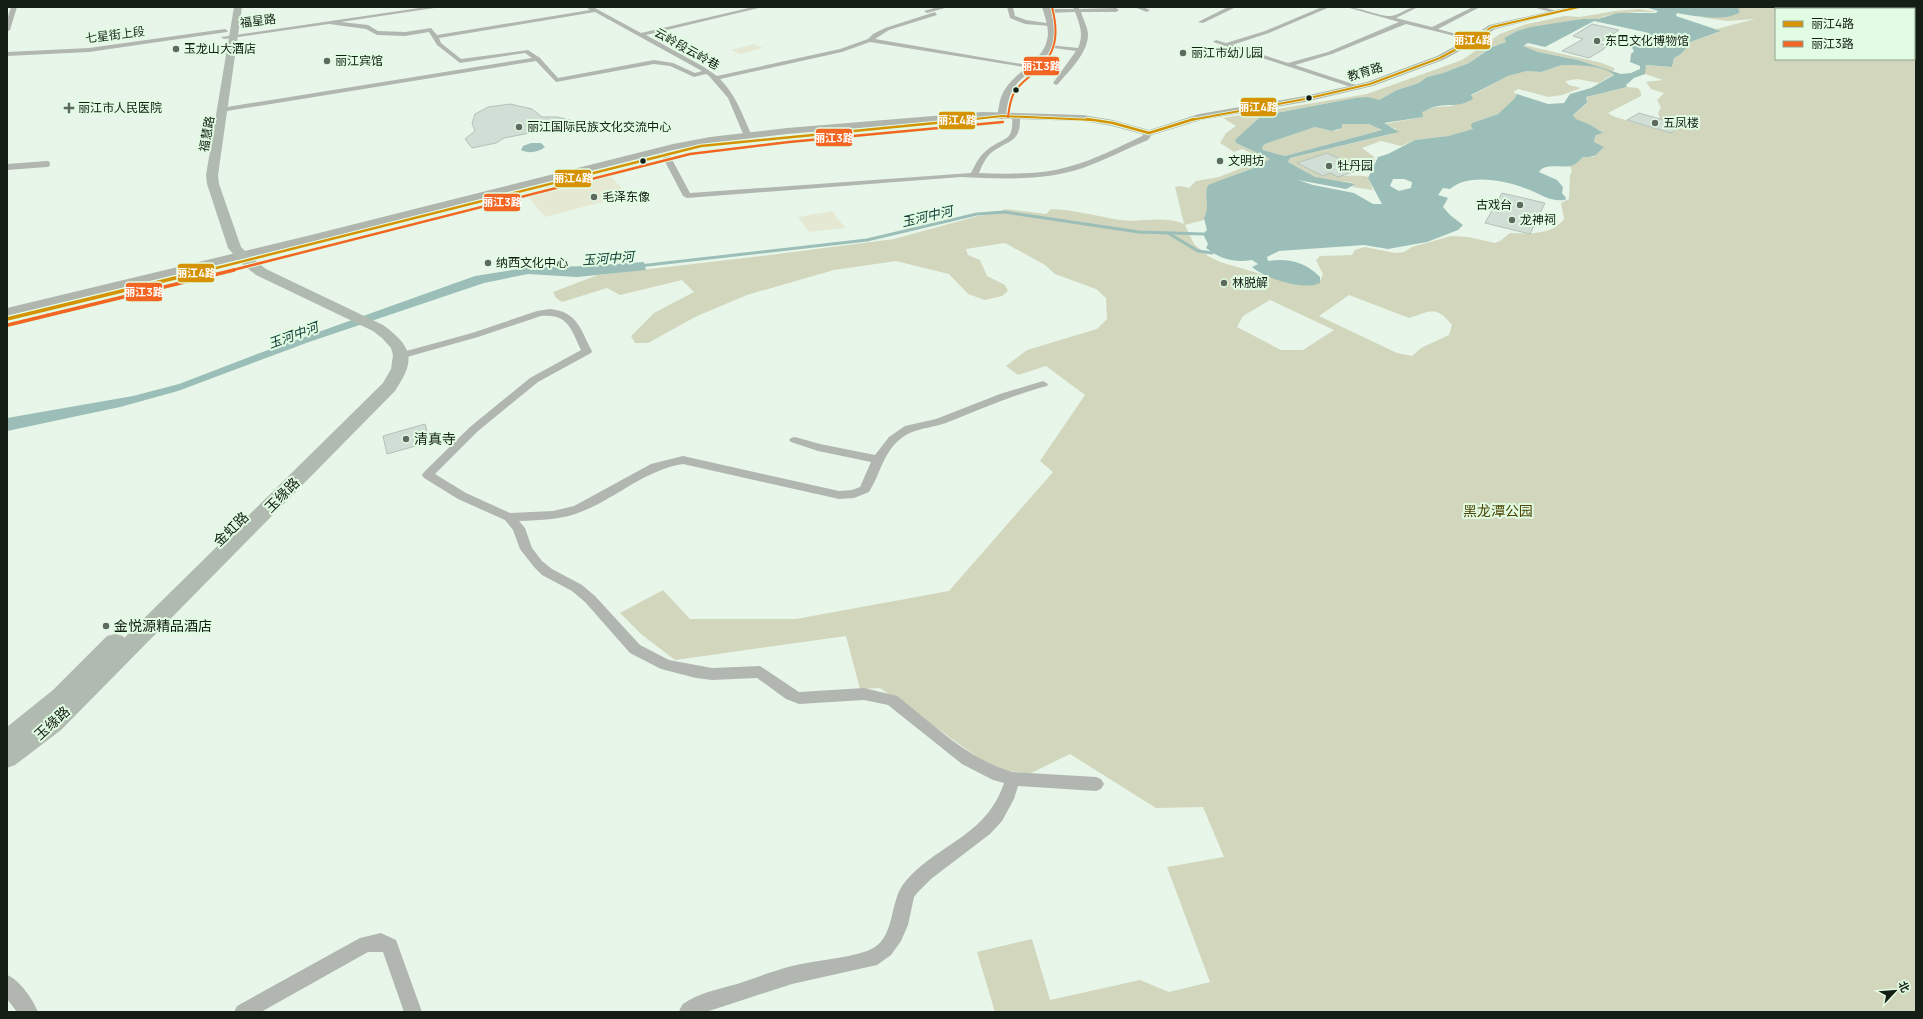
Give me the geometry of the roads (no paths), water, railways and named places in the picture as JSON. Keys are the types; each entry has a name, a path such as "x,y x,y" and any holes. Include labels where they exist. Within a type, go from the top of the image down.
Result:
{"main road":[{"name":"福慧路","path":"230,7 221,110 212,175 235,248 234,258"},
{"name":"福慧路","path":"209,208 202,186 201,170 228,34 238,7"},
{"name":"教育路","path":"1149,133 1199,117 1305,99 1357,87 1427,64 1474,40 1486,30 1498,25 1579,7"},
{"path":"7,319 234,258 673,147 748,136 982,115 1057,116 1093,119 1149,133"},
{"path":"7,312 665,154 723,143 1002,116"},
{"name":"金虹路","path":"7,741 60,696 377,386 386,373 389,358 381,336 326,308 250,276 234,258"},
{"path":"381,336 393,340 403,355"},
{"name":"玉缘路","path":"7,758 53,723 389,387 399,372 403,355"}],"street":[{"path":"7,30 14,7"},
{"name":"福星路","path":"228,34 422,7"},
{"name":"福星路","path":"228,34 331,23 438,7"},
{"path":"639,35 760,7"},
{"path":"870,40 874,35 887,29 935,14 926,11 946,7"},
{"path":"1010,7 1012,17 1017,20 1050,24"},
{"path":"1137,7 1147,10"},
{"path":"1201,22 1234,7"},
{"path":"1227,46 1268,32 1327,7"},
{"path":"1349,7 1474,40"},
{"path":"1368,12 1377,7"},
{"path":"1392,18 1415,7"},
{"path":"1433,29 1477,7"},
{"path":"1536,7 1557,12"},
{"path":"435,37 591,9"},
{"name":"云岭段云岭巷","path":"591,9 708,72 716,78 726,88 735,104 748,136"},
{"path":"1002,116 1002,102 1006,95 1020,75 1046,52 1049,47 1051,36 1050,24 1046,9 1116,10"},
{"path":"1056,83 1080,50 1084,41 1085,34 1077,9"},
{"path":"1288,64 1330,53 1403,21"},
{"path":"331,23 368,27 377,33 405,34 431,30 439,44 460,61 526,51 538,59 556,80 654,62 671,64 694,75 708,72"},
{"name":"七星街上段","path":"7,54 29,54 228,34"},
{"path":"716,78 835,52 870,40 1030,66"},
{"path":"1216,42 1357,87"},
{"path":"1049,47 1080,50"},
{"path":"221,110 538,59"},
{"path":"974,176 984,157 993,148 1008,141 1013,136 1016,130 1016,116"},
{"path":"665,154 687,196 926,177 1054,172 1071,169 1145,138 1149,133"},
{"path":"7,166 47,164"},
{"path":"403,355 475,335 540,313 559,312 570,319 587,351 534,380 474,429 428,474 462,496 509,517 519,528 526,549 538,564 547,572 577,588 590,599 635,649 652,659 681,669 712,674 760,672 791,695 799,698 864,694 883,697 892,700 967,759 998,775 1013,779 1096,784"},
{"path":"509,517 552,515 580,508 661,464 683,460 839,495 854,494 865,489 876,459 894,439 907,429 938,421 1012,392 1043,384"},
{"path":"795,440 818,447 876,459"},
{"path":"688,1012 700,1005 792,975 871,959 881,953 897,930 909,889 924,873 984,831 1002,808 1013,779"},
{"path":"243,1012 366,944 381,942 390,946 413,1012"},
{"path":"7,984 29,1012"}],"water":[{"path":"1645,7 1741,8 1738,9 1740,12 1734,15 1719,18 1677,13 1676,16 1721,31 1690,42 1690,45 1674,58 1672,67 1646,65 1645,74 1634,78 1626,85 1627,87 1586,97 1587,103 1573,115 1576,119 1589,124 1603,133 1596,135 1594,142 1604,147 1596,155 1592,157 1583,157 1577,163 1572,165 1549,167 1541,169 1539,172 1557,180 1563,187 1562,193 1566,198 1565,200 1547,198 1530,190 1500,181 1478,179 1467,181 1450,189 1443,188 1438,195 1448,198 1443,207 1450,215 1463,225 1458,230 1427,242 1388,249 1364,245 1279,251 1267,257 1268,261 1283,260 1296,262 1308,268 1320,277 1320,283 1313,285 1295,284 1275,279 1252,267 1258,264 1252,260 1239,261 1228,259 1217,255 1206,248 1208,244 1203,234 1207,230 1204,218 1207,208 1206,194 1208,185 1256,167 1270,159 1236,143 1235,140 1261,116 1355,98 1368,97 1379,100 1397,90 1419,83 1427,77 1443,73 1469,63 1492,47 1506,42 1504,38 1517,31 1531,27 1582,19 1598,19 1618,13 1656,13 1658,11","holes":["1594,21 1649,33 1631,46 1634,51 1631,54 1630,62 1640,66 1640,69 1631,73 1621,74 1578,60 1538,52 1523,46 1528,43 1545,47","1562,65 1575,65 1597,67 1614,75 1591,88 1570,94 1564,103 1548,104 1517,94 1514,99 1498,114 1472,123 1471,126 1473,129 1448,136 1415,140 1388,154 1378,157 1368,178 1382,204 1373,204 1354,193 1313,185 1298,180 1346,189 1356,184 1315,177 1288,162 1290,158 1399,132 1384,123 1423,117 1422,112 1432,107 1468,102 1473,99 1471,95 1508,76 1527,71 1541,72","1342,124 1369,124 1382,130 1285,156 1263,150 1262,147 1265,144 1315,127 1332,131 1342,128","1393,179 1404,179 1412,182 1411,188 1399,191 1390,186"]},
{"path":"531,143 541,143 545,147 534,152 521,150 523,146"},
{"path":"644,262 646,270 577,277 528,274 484,283 309,342 178,391 120,407 7,431 7,418 133,396 179,384 257,354 475,276 525,268"}],"waterway":[{"name":"玉河中河","path":"639,266 867,240 977,214 1004,212 1139,232 1203,234"},
{"path":"1168,233 1198,251 1212,253"}],"place":[{"name":"东巴文化博物馆","path":"1597,41"},
{"name":"玉龙山大酒店","path":"176,49"},
{"name":"丽江市幼儿园","path":"1183,53"},
{"name":"丽江宾馆","path":"327,61"},
{"name":"丽江市人民医院","path":"69,108"},
{"name":"五凤楼","path":"1655,123"},
{"name":"丽江国际民族文化交流中心","path":"519,127"},
{"name":"文明坊","path":"1220,161"},
{"name":"牡丹园","path":"1329,166"},
{"name":"毛泽东像","path":"594,197"},
{"name":"古戏台","path":"1520,205"},
{"name":"龙神祠","path":"1512,220"},
{"name":"纳西文化中心","path":"488,263"},
{"name":"林脱解","path":"1224,283"},
{"name":"清真寺","path":"406,439"},
{"name":"金悦源精品酒店","path":"106,626"}],"park label":[{"name":"黑龙潭公园","path":"1498,511"}]}
